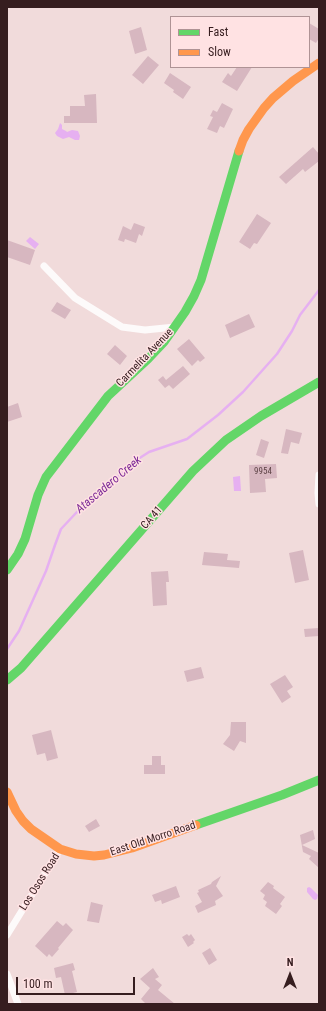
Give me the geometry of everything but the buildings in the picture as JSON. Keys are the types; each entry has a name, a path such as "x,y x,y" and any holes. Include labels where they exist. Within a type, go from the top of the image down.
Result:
{"street":[{"name":"Carmelita Avenue","path":"7,570 18,554 25,539 38,495 51,470 108,396 164,342 191,302 201,280 237,158 243,140 249,129 273,98 288,85 319,63"},
{"path":"44,266 75,298 122,327 145,330 175,327"},
{"name":"CA 41","path":"7,680 26,662 193,471 226,440 261,416 319,382"},
{"path":"319,475 319,504"},
{"name":"East Old Morro Road","path":"7,792 16,811 31,829 60,849 89,856 104,855 132,848 282,795 319,780"},
{"name":"Los Osos Road","path":"7,935 60,849"},
{"path":"7,974 18,1004"}],"shaded area":[{"path":"60,123 62,125 62,129 67,132 72,130 78,131 80,136 79,140 69,137 63,139 57,136 55,133"},
{"path":"30,237 39,244 35,249 26,241"},
{"path":"240,476 241,491 234,491 233,477"},
{"path":"309,887 318,895 317,899 313,899 307,892 307,888"}],"waterway":[{"name":"Atascadero Creek","path":"7,649 19,631 46,571 61,529 76,513 135,461 149,452 187,439 218,415 243,392 277,354 292,331 300,315 319,290"}],"traffic: fast":[{"path":"7,570 18,554 25,539 38,495 46,477 108,396 164,342 185,312 194,296 201,280 239,151"},
{"path":"7,680 21,668 193,471 226,440 261,416 319,382"},
{"path":"196,825 282,795 319,780"}],"traffic: slow":[{"path":"239,151 249,129 273,98 293,81 319,63"},
{"path":"7,792 16,811 31,829 60,849 76,854 94,856 104,855 132,848 196,825"}]}
